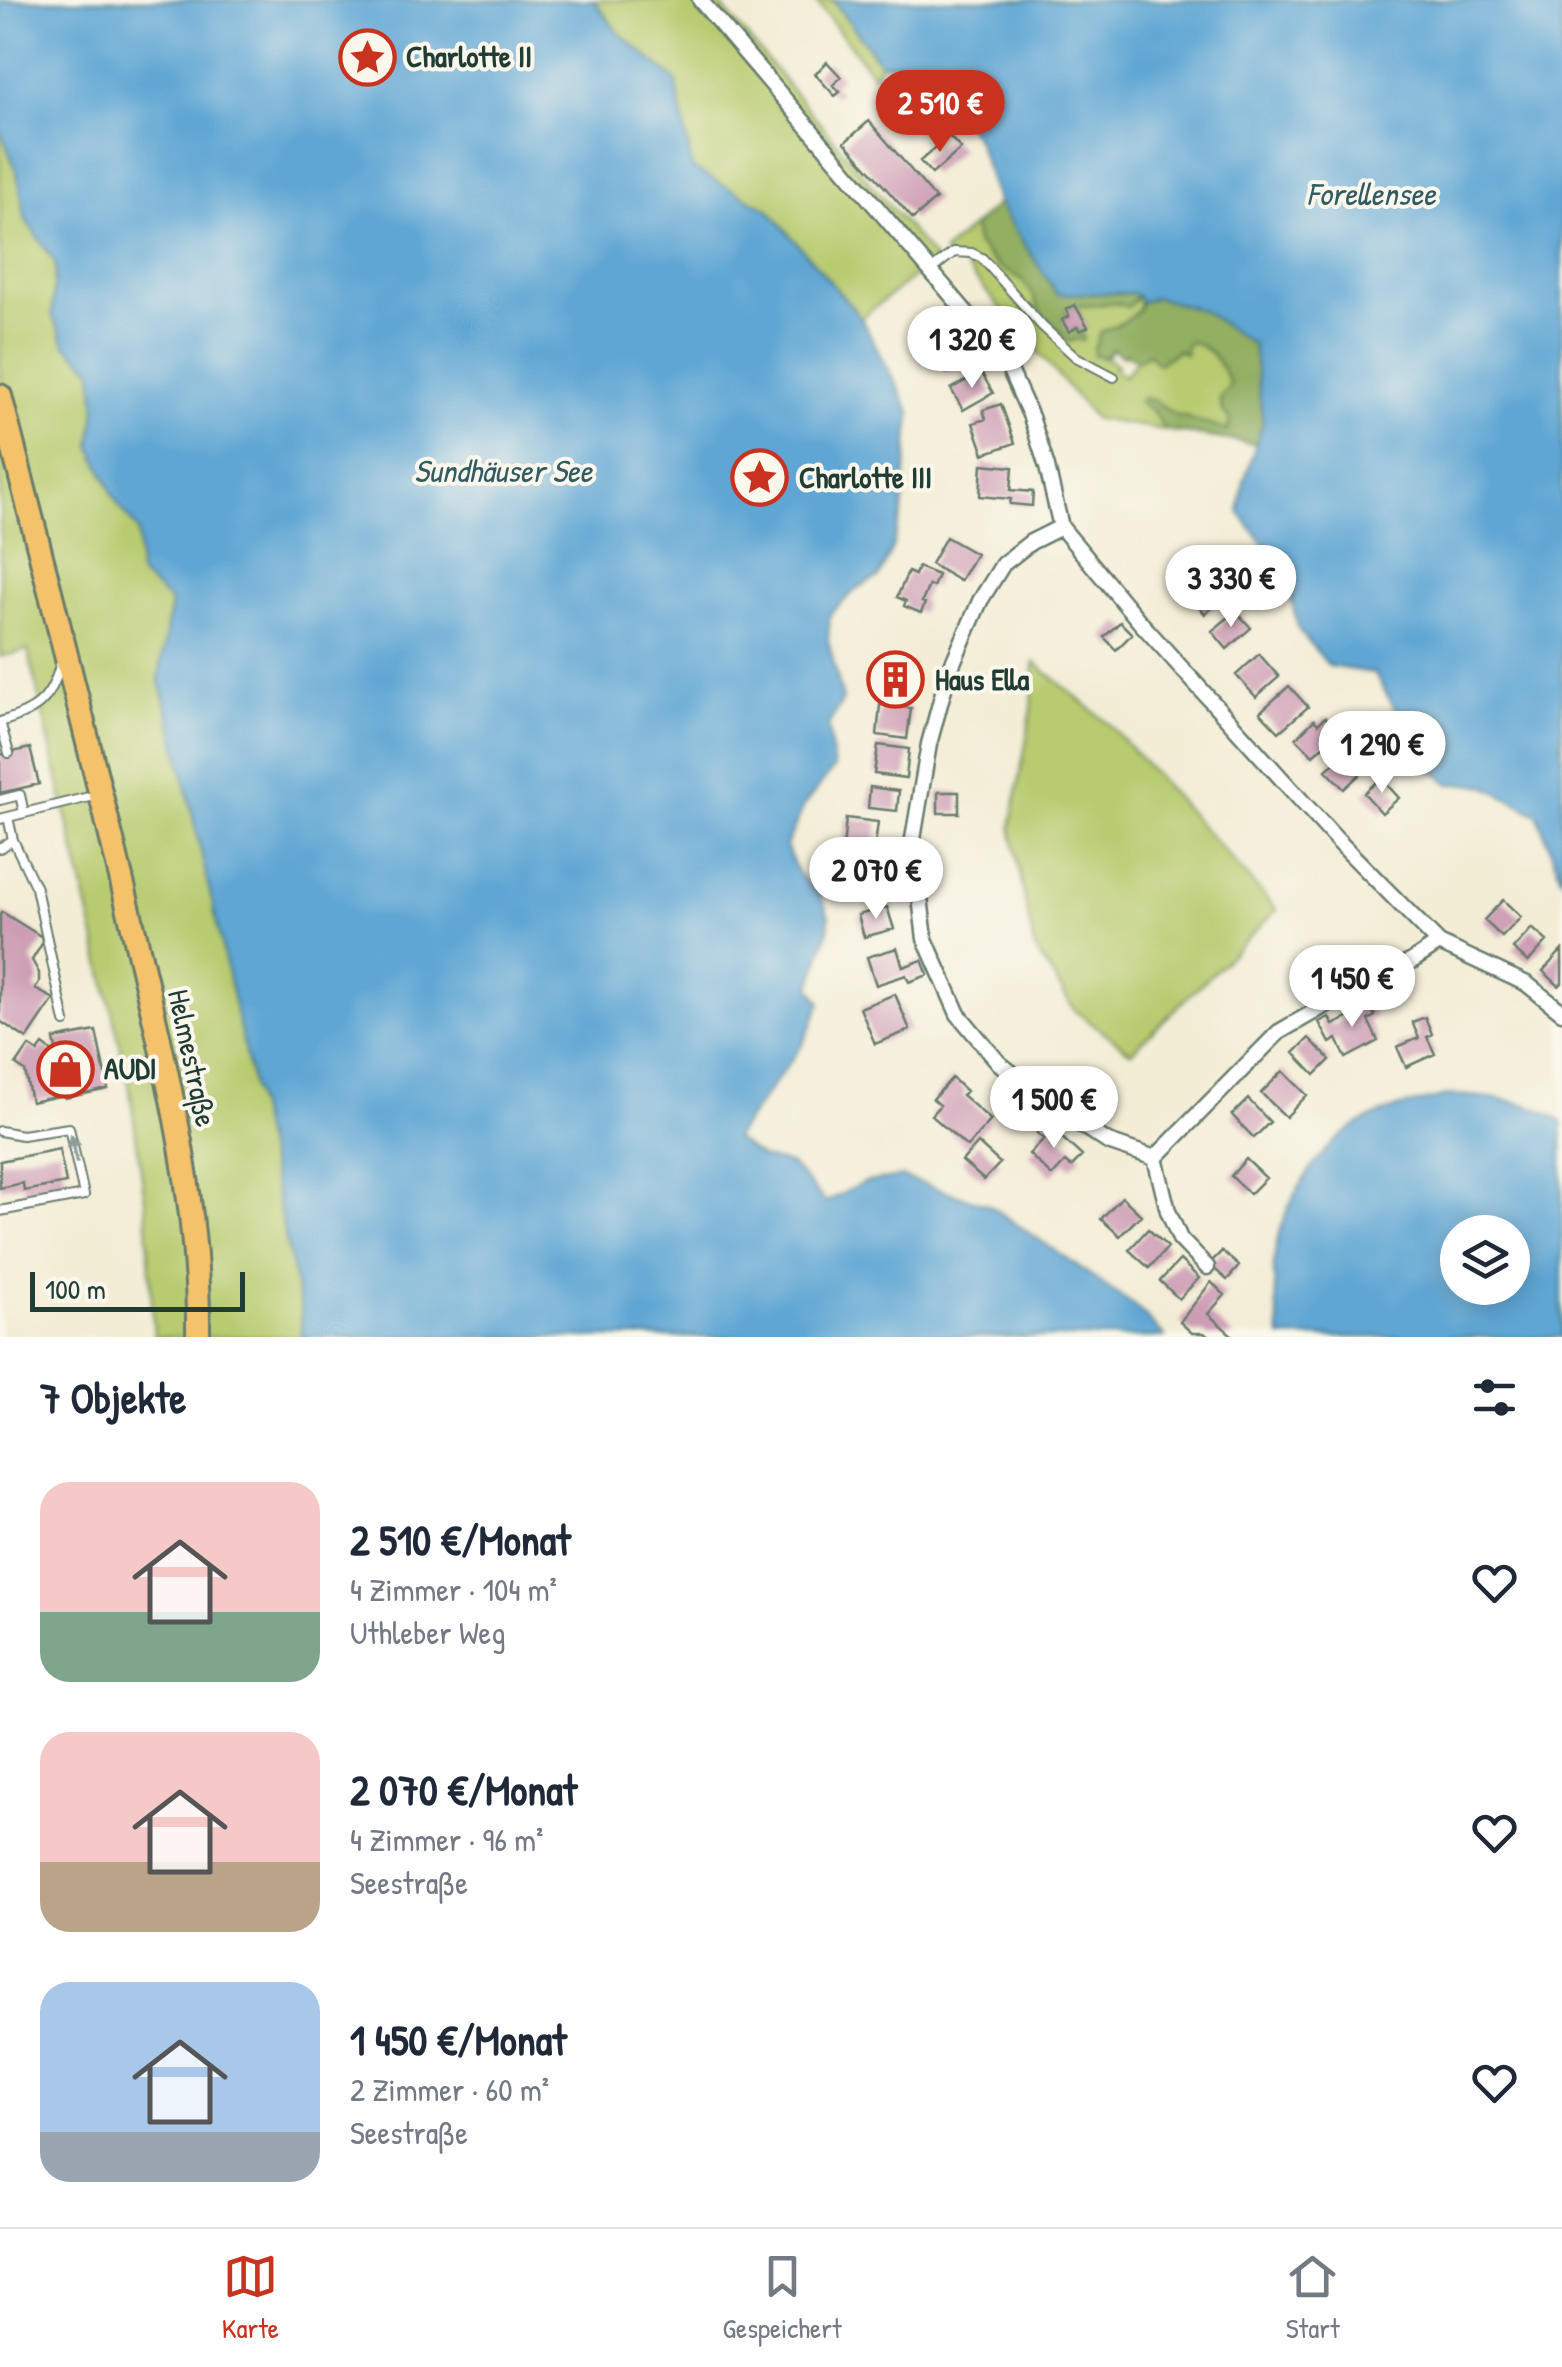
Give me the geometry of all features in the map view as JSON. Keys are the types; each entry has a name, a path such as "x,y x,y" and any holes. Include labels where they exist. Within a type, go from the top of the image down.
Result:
{"main road":[{"name":"Helmestraße","path":"0,396 102,794 172,1096 190,1212 199,1301 198,1337"}],"street":[{"path":"700,0 1004,357 1036,434 1061,527 1139,621 1323,824 1439,943 1527,984 1562,1012"},
{"path":"1061,527 1030,542 1003,564 980,600 948,674 929,744 914,839 925,939 958,1014 999,1063 1108,1142 1155,1158"},
{"path":"1155,1158 1280,1032 1439,943"},
{"path":"1155,1158 1168,1211 1180,1239 1207,1267"}],"lane":[{"path":"931,270 954,252 972,252 1076,357 1114,377"},
{"path":"8,752 0,722 28,713 46,697 64,651"},
{"path":"0,800 19,792 24,813"},
{"path":"65,1022 36,888 4,818 102,794"},
{"path":"0,848 13,840"},
{"path":"0,1130 22,1135 69,1128 84,1195 0,1212"}],"green space":[{"path":"594,0 716,0 935,260 861,318 768,209 692,169 676,81 617,31"},
{"path":"815,0 833,0 880,63 873,75"},
{"path":"0,130 17,172 26,220 56,264 52,315 65,344 93,370 96,410 91,446 116,501 138,530 139,573 171,602 159,678 301,1309 301,1337 154,1337 146,1207 129,1084 28,650 0,657"},
{"path":"998,203 1057,294 1138,295 1128,307 1107,303 1075,305 1066,310 1069,316 1062,320 1070,331 1077,327 1084,338 1068,342 1040,312 1021,279 1000,268 976,243 973,226"},
{"path":"973,226 976,243 990,259 1021,279 1078,339 1084,338 1080,331 1087,327 1075,305 1128,306 1139,297 1133,315 1102,332 1101,358 1117,365 1114,369 1124,376 1149,353 1158,364 1191,342 1205,348 1231,385 1220,399 1222,410 1230,419 1228,431 1174,414 1144,398 1140,402 1153,411 1165,430 1095,419 962,263 943,252"},
{"path":"1156,297 1202,310 1253,345 1263,422 1256,444 1165,430 1153,411 1139,402 1143,398 1155,401 1174,414 1228,431 1230,419 1222,410 1220,398 1230,385 1220,365 1197,344 1190,342 1185,354 1178,350 1158,364 1149,353 1137,360 1112,349 1106,357 1094,355 1101,332 1126,321 1141,302"},
{"path":"1034,662 1109,724 1277,910 1131,1052 1075,1011 1034,947 1011,827 1032,708"}],"water":[{"name":"Sundhäuser See","path":"0,0 594,0 617,31 676,81 692,168 768,209 861,318 911,412 902,512 891,551 878,578 859,587 830,614 828,640 843,700 828,726 834,768 804,806 786,846 798,874 821,896 829,916 811,987 821,1003 803,1044 734,1138 762,1158 790,1164 826,1202 865,1182 902,1177 989,1205 1135,1306 1165,1337 301,1337 301,1309 159,678 171,602 139,574 138,530 116,501 91,446 96,410 93,370 65,344 52,315 56,264 26,220 17,172 0,130"},
{"name":"Forellensee","path":"833,0 1562,0 1562,880 1537,814 1483,785 1450,784 1419,760 1406,727 1374,673 1329,666 1298,629 1285,572 1239,512 1244,481 1263,422 1253,345 1202,310 1156,297 1141,302 1137,295 1129,293 1057,294 998,203 977,141 930,66 880,63"},
{"path":"1452,1095 1480,1097 1537,1108 1562,1122 1562,1337 1280,1337 1274,1261 1279,1233 1294,1195 1331,1145 1363,1122 1395,1109"}],"building":[{"path":"827,62 841,77 833,85 840,92 835,96 815,74"},
{"path":"869,121 936,199 913,219 845,142"},
{"path":"949,136 961,149 932,174 920,161"},
{"path":"1075,305 1088,327 1069,332 1062,320 1069,316 1066,310"},
{"path":"959,340 971,356 947,373 935,356"},
{"path":"981,372 993,393 963,410 951,389"},
{"path":"1001,404 1015,443 984,454 973,423 986,419 983,410"},
{"path":"982,464 1013,467 1011,490 1033,492 1032,506 980,496"},
{"path":"946,537 976,554 960,581 931,564"},
{"path":"918,567 938,575 933,587 929,585 921,613 904,606 906,601 897,597 908,572 915,575"},
{"path":"1211,578 1227,595 1205,614 1190,597"},
{"path":"1236,611 1251,628 1227,649 1212,631"},
{"path":"1120,622 1132,634 1116,650 1104,637"},
{"path":"1259,654 1279,677 1256,697 1236,675"},
{"name":"Haus Ella","path":"883,661 913,664 909,693 879,689"},
{"path":"1289,686 1308,707 1279,732 1260,712"},
{"path":"880,705 911,708 907,739 877,735"},
{"path":"1325,717 1341,733 1313,755 1296,738 1314,720 1318,724"},
{"path":"878,745 909,749 906,778 874,774"},
{"path":"1352,747 1369,766 1344,789 1326,770"},
{"path":"30,748 39,784 0,793 0,755"},
{"path":"1381,778 1399,798 1382,813 1364,793"},
{"path":"870,787 899,791 897,811 868,808"},
{"path":"938,792 959,792 959,813 938,813"},
{"path":"846,818 878,822 874,853 843,849"},
{"path":"865,865 869,887 839,892 835,869"},
{"path":"1503,900 1521,917 1502,937 1484,920"},
{"path":"887,907 894,929 864,937 858,915"},
{"path":"2,912 45,939 32,960 39,973 35,989 54,999 27,1039 0,1021"},
{"path":"1532,928 1547,941 1528,962 1513,949"},
{"path":"897,948 903,967 922,960 928,975 909,982 906,975 876,985 867,957"},
{"path":"1562,950 1562,983 1559,986 1543,971"},
{"path":"895,994 910,1030 875,1044 860,1008"},
{"path":"1366,998 1375,1016 1368,1020 1378,1041 1346,1058 1337,1039 1330,1043 1319,1022 1329,1017 1333,1025 1358,1013 1354,1004"},
{"path":"1425,1017 1432,1034 1427,1037 1435,1054 1406,1067 1397,1047 1419,1038 1412,1022"},
{"path":"96,1031 108,1089 31,1102 25,1071 16,1065 29,1046 38,1052 43,1045 54,1053 54,1039"},
{"path":"1309,1038 1330,1060 1315,1075 1294,1053"},
{"path":"1283,1071 1307,1095 1286,1117 1261,1093"},
{"path":"952,1078 966,1091 962,1095 991,1120 967,1147 931,1115 940,1105 933,1099"},
{"path":"1248,1099 1270,1122 1254,1138 1232,1115"},
{"path":"1046,1123 1082,1156 1071,1167 1065,1162 1052,1176 1029,1154 1044,1139 1037,1133"},
{"path":"978,1143 1000,1163 984,1180 962,1161"},
{"path":"59,1149 66,1183 24,1191 23,1183 0,1188 0,1161"},
{"path":"1246,1159 1266,1178 1250,1194 1231,1176"},
{"path":"1122,1197 1141,1215 1120,1236 1101,1219"},
{"path":"1148,1229 1168,1247 1149,1268 1129,1250"},
{"path":"1222,1251 1239,1266 1227,1280 1209,1264"},
{"path":"1180,1260 1199,1278 1179,1299 1160,1281"},
{"path":"1211,1282 1225,1295 1208,1314 1234,1337 1192,1333 1180,1322"}],"place":[{"name":"Charlotte II","path":"367,57"},
{"name":"Charlotte III","path":"760,478"},
{"name":"Haus Ella","path":"896,680"},
{"name":"AUDI","path":"65,1069"}]}
